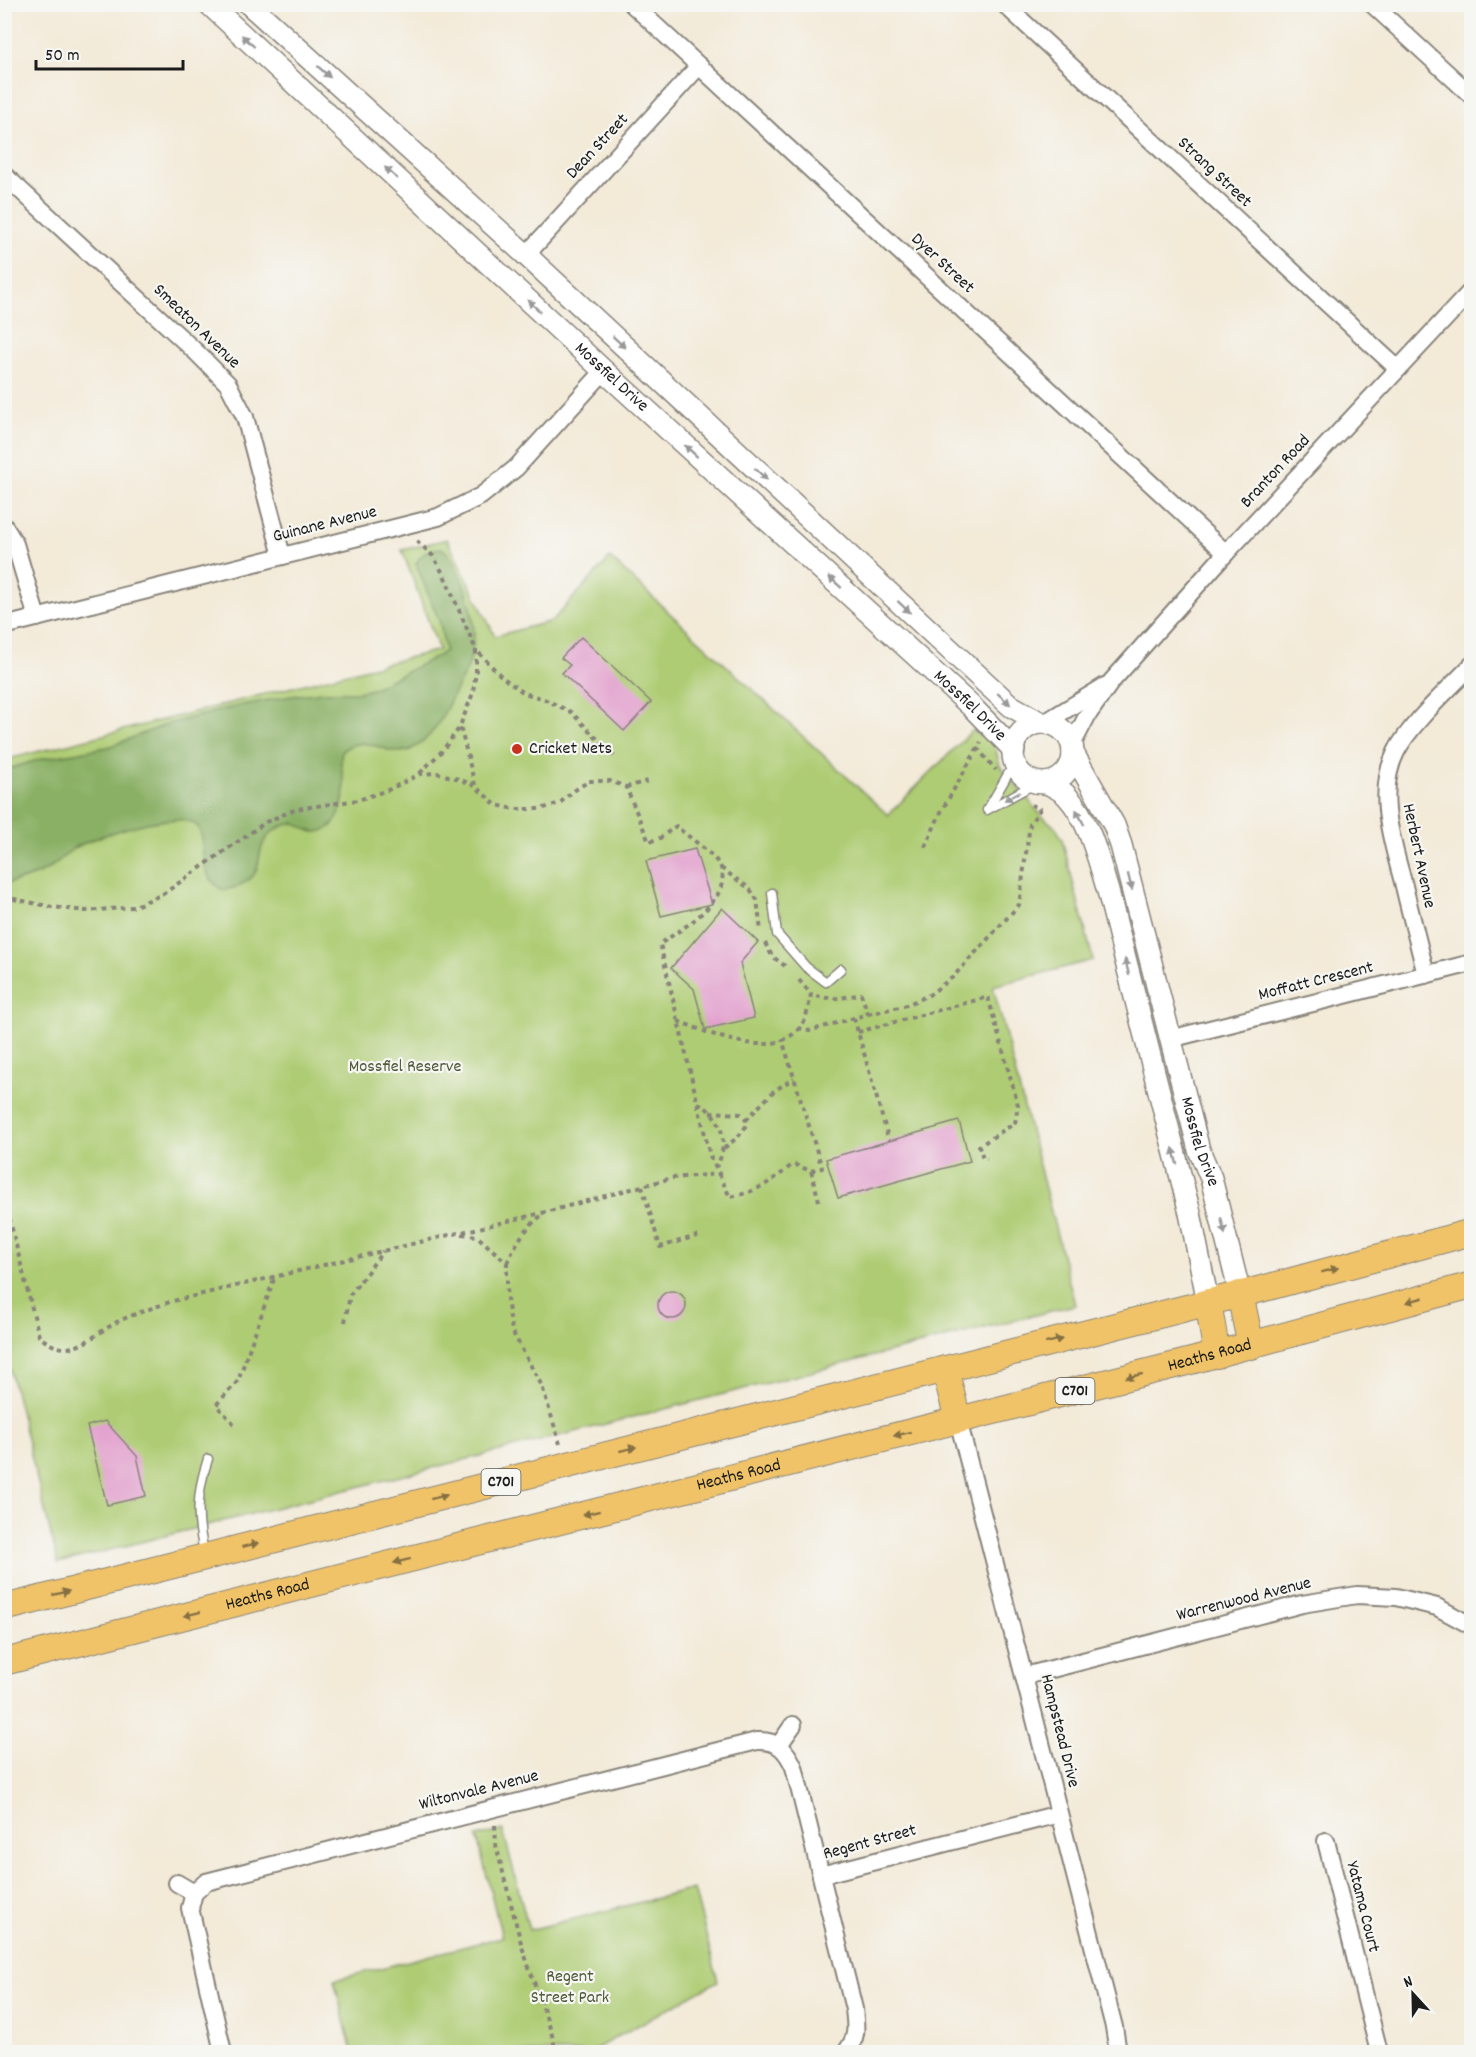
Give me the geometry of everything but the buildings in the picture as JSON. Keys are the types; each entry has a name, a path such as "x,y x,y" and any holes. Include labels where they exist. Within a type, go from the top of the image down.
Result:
{"main road":[{"name":"C701","path":"4,1608 1240,1294 1472,1232"},
{"name":"Heaths Road","path":"4,1662 1251,1346 1472,1285"},
{"path":"1240,1294 1251,1346"},
{"path":"1208,1302 1217,1354"},
{"path":"945,1369 958,1420"}],"street":[{"name":"Mossfiel Drive","path":"209,4 604,371 972,706 1009,762"},
{"name":"Mossfiel Drive","path":"249,4 526,255 1011,706 1043,723"},
{"name":"Dyer Street","path":"632,4 1226,553"},
{"name":"Strang Street","path":"1004,4 1398,369"},
{"path":"1372,4 1472,96"},
{"name":"Dean Street","path":"526,255 699,66"},
{"name":"Smeaton Avenue","path":"4,175 228,384 245,417 282,556"},
{"name":"Branton Road","path":"1073,749 1087,716 1111,682 1226,553 1472,290"},
{"name":"Guinane Avenue","path":"4,626 438,517 482,496 516,468 604,371"},
{"path":"4,526 15,544 37,618"},
{"name":"Herbert Avenue","path":"1426,975 1389,828 1386,800 1388,772 1396,750 1415,726 1472,665"},
{"name":"Branton Road","path":"1043,723 1111,682"},
{"path":"1043,723 1062,730 1073,749 1069,769 1056,780 1042,782 1023,775 1009,762 1017,740 1023,732 1031,726 1043,723"},
{"name":"Mossfiel Drive","path":"1073,749 1114,826 1199,1150 1211,1178 1240,1294"},
{"name":"Mossfiel Drive","path":"1042,782 1066,794 1077,810 1093,843 1108,891 1190,1213 1208,1302"},
{"name":"Moffatt Crescent","path":"1170,1039 1472,963"},
{"path":"1146,1045 1170,1039"},
{"name":"Hampstead Drive","path":"958,1420 1114,2027 1118,2052"},
{"name":"Warrenwood Avenue","path":"1025,1676 1302,1604 1357,1595 1396,1597 1437,1607 1471,1623"},
{"path":"793,1725 779,1745 787,1753 794,1767 821,1875"},
{"name":"Wiltonvale Avenue","path":"194,1893 206,1882 223,1876 757,1741 779,1745"},
{"name":"Regent Street","path":"856,2046 854,2008 821,1875 1059,1814"},
{"name":"Yatama Court","path":"1326,1840 1379,2052"},
{"path":"177,1883 194,1893 190,1908 223,2052"}],"lane":[{"path":"1009,762 987,810 1042,782"},
{"path":"772,893 777,934 806,967 826,982 841,969"},
{"path":"205,1557 198,1531 198,1498 201,1479 208,1459"}],"path":[{"path":"401,526 433,556 444,574 476,650 502,677 524,693 544,699 571,712 614,756"},
{"path":"5,899 52,908 86,911 133,907 164,894 266,822 296,809 358,800 388,790 420,774 442,751 460,726 473,693 476,650"},
{"path":"460,726 475,786"},
{"path":"925,847 941,812 977,748 987,735"},
{"path":"977,748 1009,762"},
{"path":"420,774 437,773 475,786 496,805 515,809 541,809 560,803 589,781 610,781 626,787 648,781"},
{"path":"626,787 649,842 660,838 676,826 721,867 750,889 757,900 762,936 772,956 793,972 811,994 823,999 840,999 861,994 868,1014"},
{"path":"798,1028 809,1031 904,1006 929,995 953,977 1019,905 1030,824 1040,809 1034,804 1020,800"},
{"path":"721,867 722,880 715,898 704,913 660,944 710,1156 730,1197 749,1194 777,1178 794,1164 811,1171 822,1168 782,1039"},
{"path":"678,1021 719,1037 765,1044 787,1038 802,1025 811,994"},
{"path":"858,1032 988,997 1018,1105 1015,1122 979,1146 983,1158 987,1159"},
{"path":"855,1018 889,1141"},
{"path":"746,1120 774,1091 794,1078"},
{"path":"698,1103 707,1108 717,1120 724,1140 722,1156 715,1167"},
{"path":"710,1112 741,1114 746,1120 747,1125 738,1137 723,1149"},
{"path":"811,1171 819,1201"},
{"path":"4,1197 39,1336 50,1346 63,1349 78,1346 120,1321 173,1301 546,1212 672,1178 719,1174"},
{"path":"642,1186 660,1247 700,1235"},
{"path":"546,1212 531,1222 507,1263 507,1299 512,1331 542,1386 567,1465"},
{"path":"457,1233 477,1236 507,1263"},
{"path":"345,1322 350,1295 383,1251"},
{"path":"234,1424 216,1405 238,1381 275,1276"},
{"path":"495,1819 494,1837 522,1947 556,2052"}],"green space":[{"name":"Mossfiel Reserve","path":"447,539 495,636 552,621 610,558 888,815 972,731 994,742 1000,766 1042,816 1056,828 1062,839 1093,960 993,986 1075,1305 58,1563 5,1351 4,760 439,650 402,550"},
{"path":"441,548 456,566 472,611 474,633 468,667 437,725 420,744 404,752 369,744 351,745 342,751 344,784 342,807 331,826 317,832 295,823 278,828 263,844 255,874 242,884 222,890 207,873 200,830 196,825 186,821 171,820 134,826 98,838 73,849 39,873 5,884 5,770 41,759 108,747 171,723 242,705 322,692 358,692 372,689 440,655 445,650 440,623 416,564 426,552"},
{"name":"Regent Street Park","path":"503,1830 529,1930 694,1889 718,1981 590,2052 352,2052 334,1980 502,1937 477,1837"}],"place":[{"name":"Cricket Nets","path":"517,749"}]}
